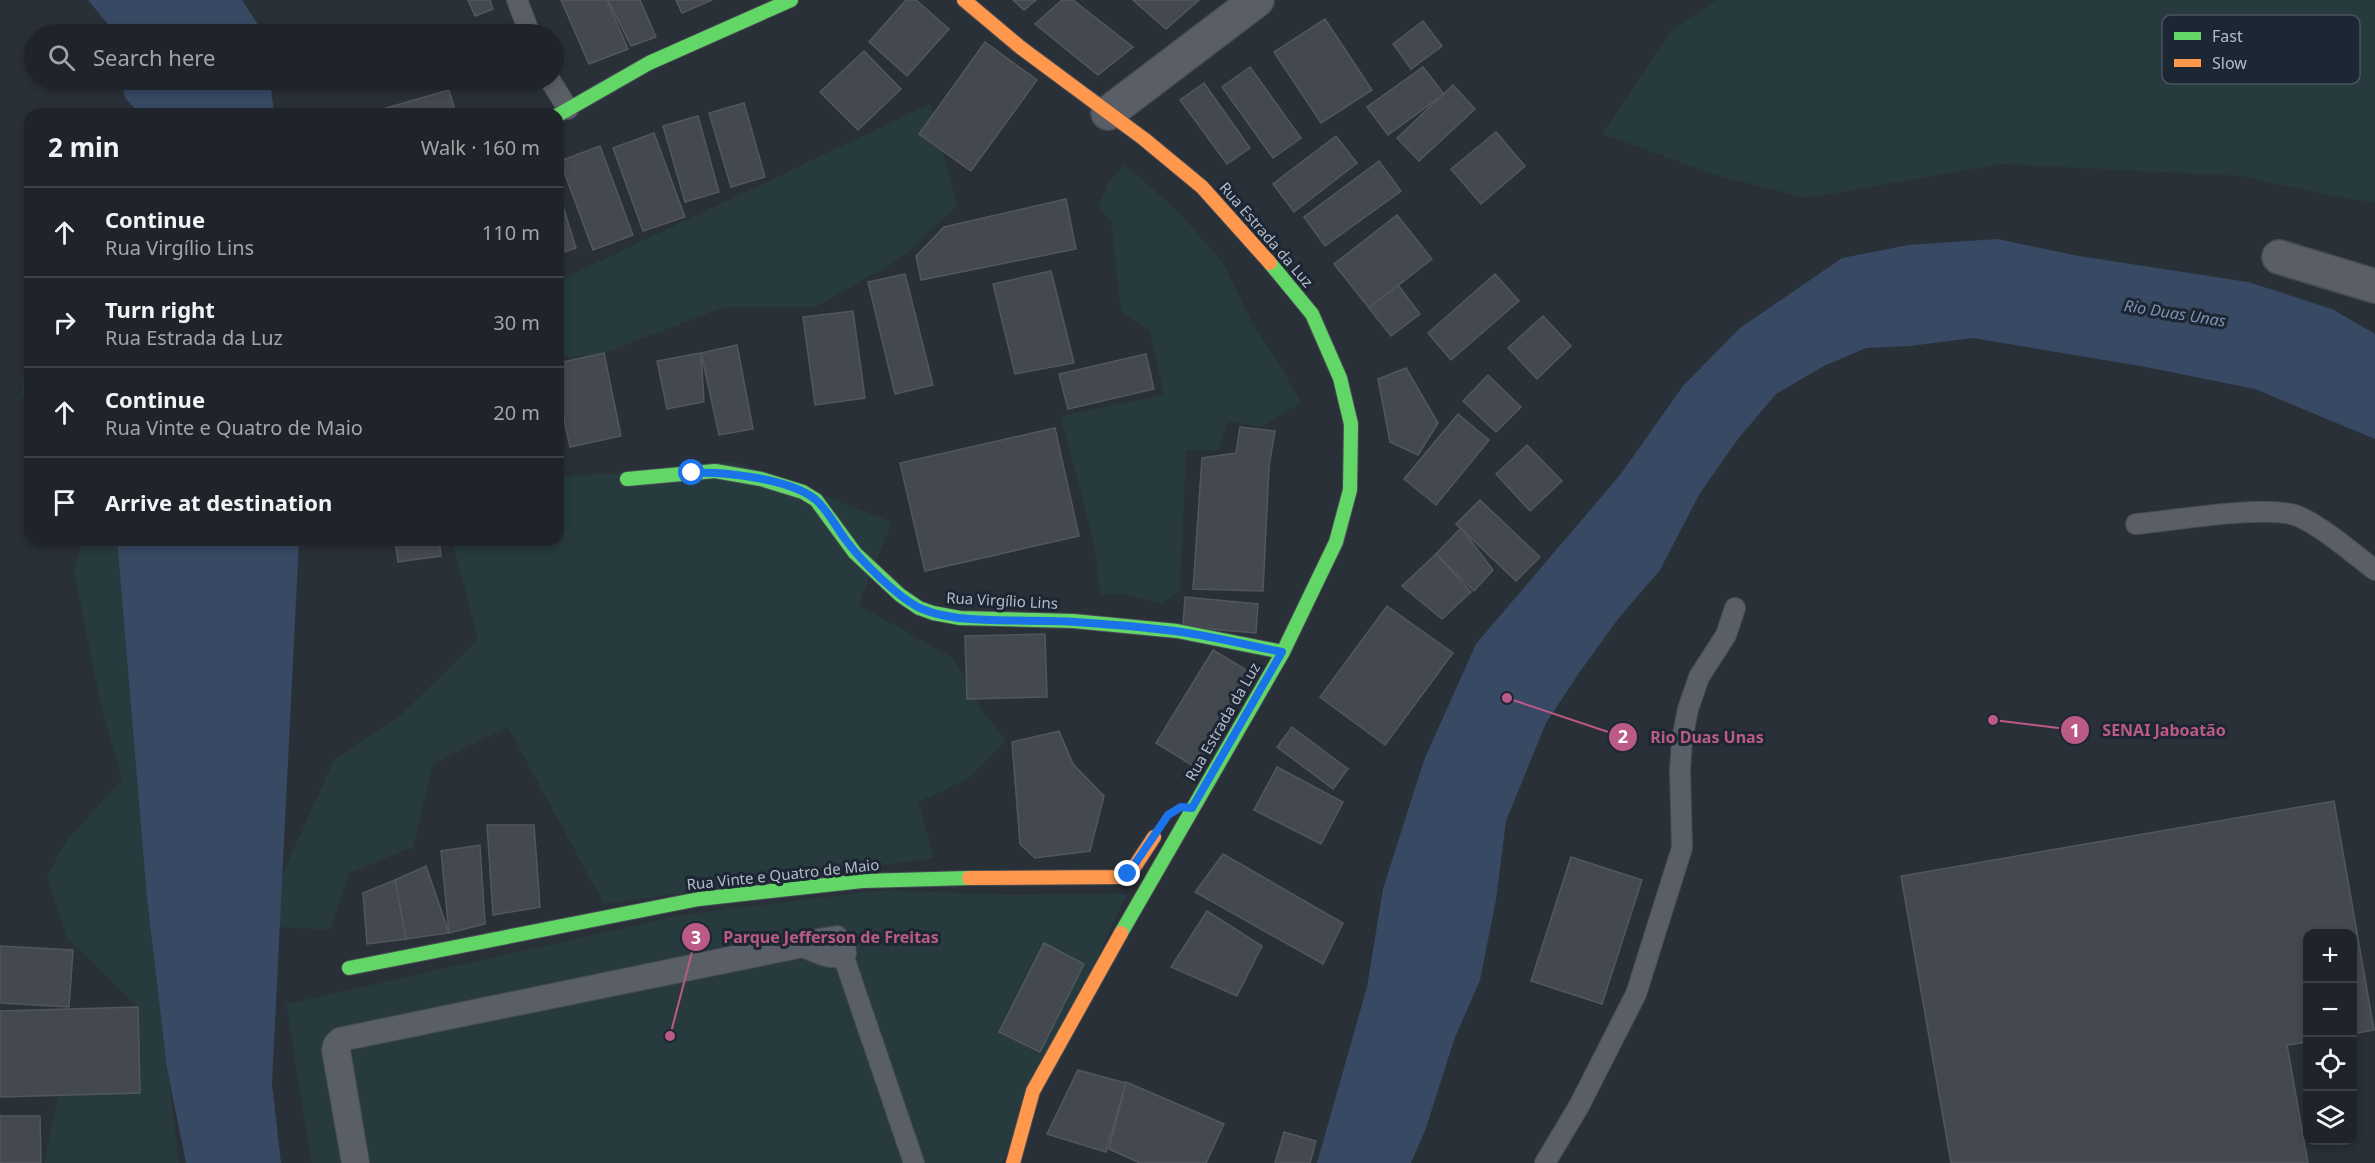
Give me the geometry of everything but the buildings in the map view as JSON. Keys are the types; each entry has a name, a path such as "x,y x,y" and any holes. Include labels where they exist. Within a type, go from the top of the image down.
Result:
{"street":[{"path":"564,111 649,63 791,0"},
{"name":"Rua Estrada da Luz","path":"964,0 1020,47 1202,187 1312,314 1340,378 1351,424 1350,490 1336,542 1282,652 1034,1091 1013,1163"},
{"path":"1108,113 1257,0"},
{"path":"2279,257 2375,286"},
{"name":"Rua Virgílio Lins","path":"627,479 715,471 762,479 803,492 816,500 855,553 900,595 919,608 933,613 960,618 1073,621 1177,631 1282,652"},
{"path":"1174,810 1181,807 1192,808"},
{"name":"Rua Vinte e Quatro de Maio","path":"349,968 699,899 862,880 1118,878 1128,874 1136,866 1163,824"}],"lane":[{"path":"517,0 526,24"},
{"path":"554,90 561,108"},
{"path":"2136,524 2269,511 2298,516 2320,528 2375,570"},
{"path":"1545,1163 1579,1106 1636,994 1682,848 1680,770 1682,740 1688,709 1699,677 1725,635 1735,608"},
{"path":"352,1163 332,1050 339,1038 834,936 841,938 846,948 843,955 914,1163"},
{"path":"359,1163 340,1050 341,1044 346,1040 803,947 833,958 843,955"}],"green space":[{"path":"1716,0 2375,0 2375,203 2243,176 2001,164 1807,198 1719,176 1602,134 1674,28"},
{"path":"930,104 957,205 907,254 816,307 725,307 604,353 564,357 564,278"},
{"path":"1124,164 1178,211 1223,263 1251,320 1302,402 1262,427 1227,421 1219,450 1186,450 1180,590 1162,604 1123,593 1100,595 1095,547 1061,416 1164,395 1150,331 1121,312 1111,221 1098,208 1108,184"},
{"path":"24,372 24,397 21,397"},
{"path":"736,462 892,522 858,605 953,658 983,711 1006,741 968,779 918,802 934,858 604,904 508,727 433,764 413,847 349,873 330,930 279,927 283,873 334,760 398,718 478,639 454,546 564,546 564,473 565,477"},
{"path":"82,546 118,546 147,898 179,1163 44,1163 58,1096 140,1093 138,1007 67,938 47,876 67,840 122,780 100,701 74,570"},
{"path":"882,890 1006,895 1127,894 1002,1163 312,1163 286,1004 682,915"}],"water":[{"path":"88,0 242,0 258,24 108,24"},
{"path":"124,90 271,90 273,108 134,108 125,98"},
{"name":"Rio Duas Unas","path":"1997,239 2079,256 2248,282 2332,309 2375,334 2375,439 2255,389 2146,367 1973,338 1910,346 1866,348 1824,366 1776,394 1738,439 1700,493 1660,570 1618,619 1546,723 1506,821 1496,900 1480,980 1454,1040 1426,1128 1411,1163 1317,1163 1367,987 1383,889 1424,760 1476,644 1620,475 1683,386 1740,328 1842,258 1908,245"},
{"path":"118,546 299,546 272,1084 281,1163 186,1163 167,1068 147,898"}],"traffic: fast":[{"path":"564,112 649,63 791,0"},
{"path":"1121,933 1283,652 1336,542 1350,490 1351,424 1340,378 1312,314 1270,263"},
{"path":"627,479 715,471 761,479 803,492 816,500 855,553 900,595 919,608 933,613 960,618 1073,621 1177,631 1283,652"},
{"path":"349,968 699,899 862,881 969,878"}],"traffic: slow":[{"path":"964,0 1020,47 1144,139 1202,187 1270,263"},
{"path":"969,878 1118,877 1135,866 1154,837"},
{"path":"1013,1163 1033,1091 1121,933"}],"place":[{"name":"Rio Duas Unas","path":"1507,698"},
{"name":"SENAI Jaboatão","path":"1993,720"},
{"name":"Parque Jefferson de Freitas","path":"670,1036"}],"route":[{"path":"692,473 715,471 762,479 803,492 816,500 855,553 900,595 919,608 933,613 960,618 1073,621 1177,631 1282,652 1192,808 1181,807 1168,815 1136,866 1128,874"}]}
